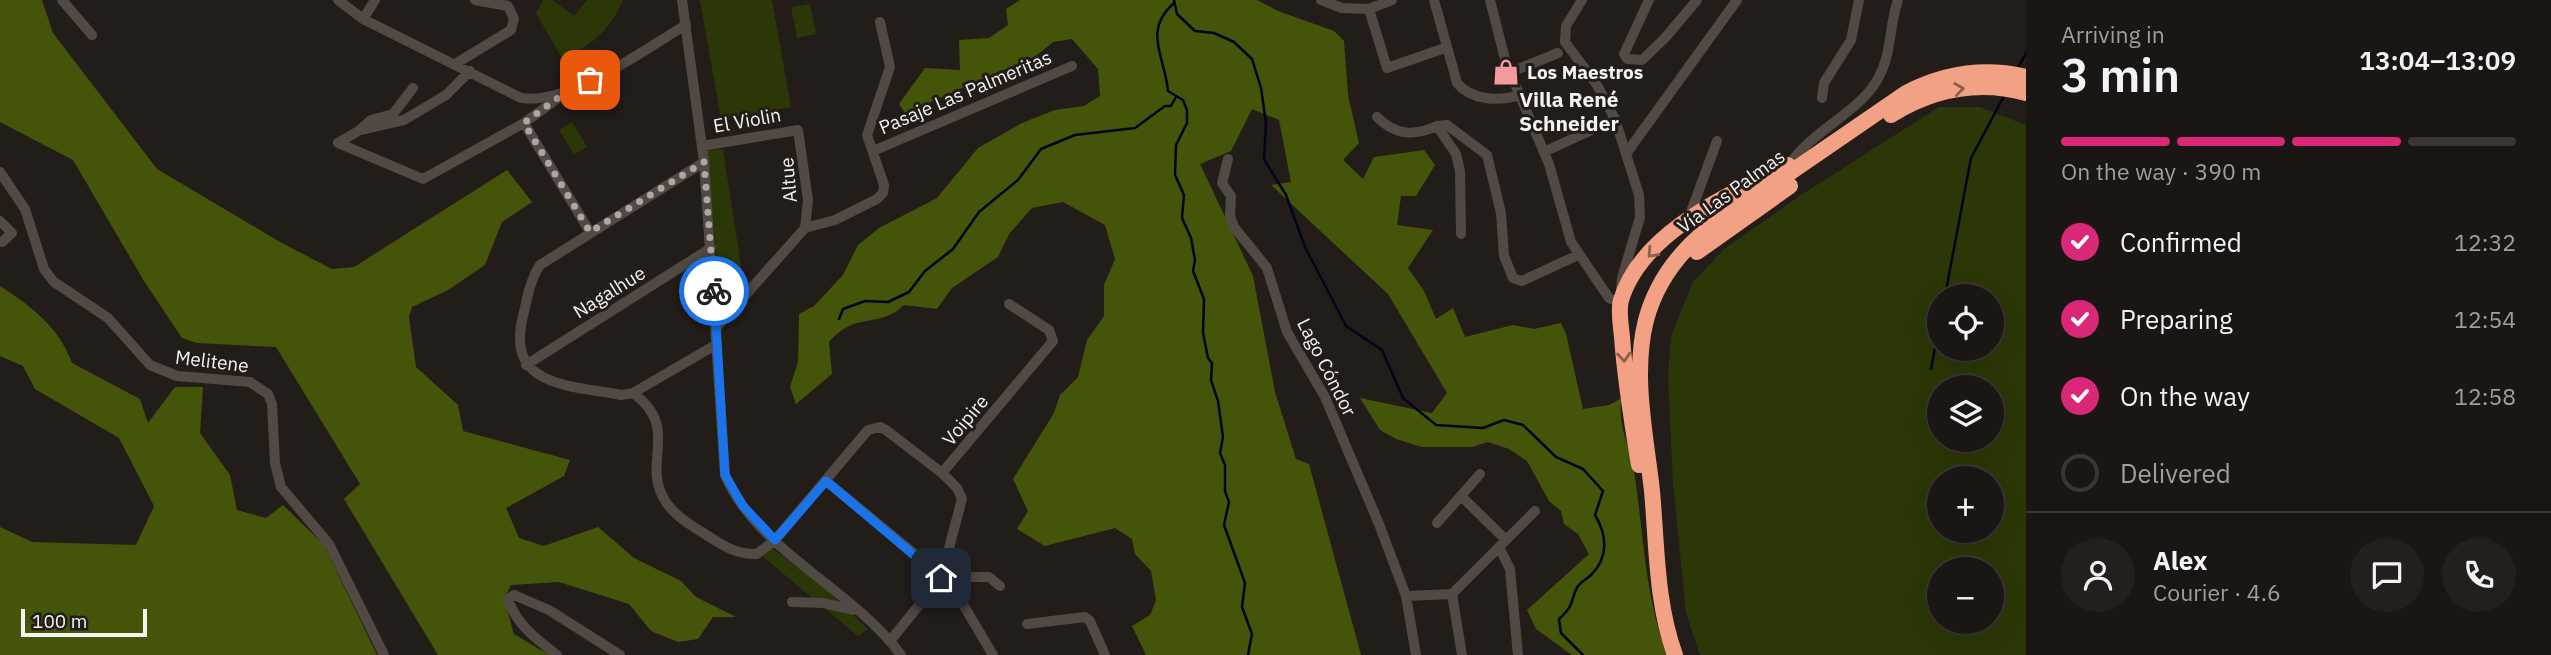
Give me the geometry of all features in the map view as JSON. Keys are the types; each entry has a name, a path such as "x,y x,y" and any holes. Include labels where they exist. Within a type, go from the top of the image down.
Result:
{"highway":[{"name":"Vía Las Palmas","path":"1675,655 1664,616 1640,365 1644,330 1654,296 1668,271 1697,238 1854,126 1906,93 1946,77 1988,72 2026,77"},
{"name":"Vía Las Palmas","path":"1686,655 1670,593 1650,375 1655,323 1671,287 1686,264 1717,236 1906,105 1932,94 1959,88 1987,86 2026,93"},
{"path":"1658,560 1630,412 1620,303 1650,254 1688,220 1731,192 1790,164 1854,126"}],"street":[{"path":"62,0 92,36"},
{"path":"338,0 363,19 521,98 537,100 562,95"},
{"path":"363,19 375,0"},
{"path":"456,64 511,30 514,19 508,6 475,0"},
{"path":"682,0 704,162 725,475 743,506 775,540 890,641 901,655"},
{"path":"1321,0 1342,8 1369,9 1392,0"},
{"path":"1434,0 1445,48 1457,83 1463,90 1496,99 1519,95"},
{"path":"1490,0 1519,95 1544,152 1564,223 1578,255 1609,298 1620,303 1622,278 1641,208 1628,150 1615,119 1597,85 1563,51 1564,31 1582,0"},
{"path":"1649,0 1624,54 1628,59 1642,60 1697,0"},
{"path":"1628,150 1737,0"},
{"path":"1822,98 1824,83 1850,40 1859,0"},
{"path":"1790,164 1803,145 1874,86 1888,59 1898,0"},
{"path":"1369,9 1387,68 1445,48"},
{"path":"717,327 805,228 835,220 877,200 883,193 884,185 867,129 890,66 880,22"},
{"path":"413,88 393,114 371,120 338,144 423,179 524,123 562,95 685,25"},
{"path":"1511,72 1563,51"},
{"name":"Pasaje Las Palmeritas","path":"873,151 1072,66"},
{"path":"360,130 404,120 446,95 470,71"},
{"path":"1377,117 1402,134 1422,133 1447,125 1487,155 1501,213 1503,256 1513,278 1522,281 1578,255"},
{"path":"1544,152 1615,119"},
{"path":"524,123 590,232"},
{"path":"1437,126 1456,154 1461,234"},
{"name":"El Violin","path":"702,146 798,130"},
{"name":"Altue","path":"798,130 808,200 805,228"},
{"path":"1688,220 1717,141"},
{"name":"Lago Cóndor","path":"1228,159 1222,183 1231,196 1230,216 1267,268 1287,332 1334,417 1406,596 1416,655"},
{"path":"704,162 540,265 517,339 526,365 548,379 621,395 633,393 717,344"},
{"name":"Melitene","path":"0,172 25,209 44,269 54,282 108,318 150,365 177,376 250,382 268,394 272,404 275,463 281,487 329,544 384,655"},
{"path":"0,221 12,233 2,242"},
{"name":"Nagalhue","path":"526,365 711,248"},
{"name":"Voipire","path":"775,540 856,442 874,428 886,430 942,473 1052,344 1054,337 1049,330 1009,304"},
{"path":"633,393 647,403 657,421 659,486 671,508 729,549 746,555 757,554 775,540"},
{"path":"890,641 946,581 962,499 957,488 942,473"},
{"path":"1437,523 1480,474"},
{"path":"826,481 946,581 993,655"},
{"path":"1461,496 1503,543 1510,569 1518,655"},
{"path":"1406,596 1452,594 1535,510"},
{"path":"946,581 989,577 999,586"},
{"path":"1452,594 1462,655"},
{"path":"557,655 534,638 513,613 508,599 514,595 550,610 620,655"},
{"path":"792,602 823,603 856,610"},
{"path":"1027,624 1085,617 1090,621 1105,655"}],"green space":[{"path":"0,0 42,0 53,33 157,169 280,242 332,269 354,267 507,170 532,202 502,222 485,265 448,290 412,307 409,317 416,367 458,405 463,431 570,460 564,476 506,508 519,538 544,546 598,527 634,558 681,581 696,597 736,617 713,617 698,639 678,642 651,631 629,604 559,582 511,585 504,599 514,634 549,655 438,655 344,499 360,484 276,347 197,343 182,338 144,281 73,160 0,122"},
{"path":"543,0 552,0 574,16 587,0 623,0 599,36 563,60 536,13"},
{"path":"700,0 772,0 791,107 721,119"},
{"path":"1020,0 1257,0 1278,11 1334,31 1344,41 1348,95 1359,143 1343,160 1363,179 1374,157 1424,150 1435,165 1416,196 1401,196 1397,225 1433,230 1408,268 1424,291 1436,319 1453,308 1465,337 1513,325 1534,329 1561,323 1566,334 1583,409 1609,405 1622,398 1621,416 1634,471 1649,586 1667,655 1572,655 1536,629 1527,610 1589,554 1578,534 1564,524 1561,511 1549,501 1527,461 1509,449 1488,442 1472,447 1422,447 1396,439 1380,430 1360,398 1432,413 1447,393 1388,294 1271,185 1291,182 1279,120 1252,109 1231,151 1200,164 1253,276 1275,392 1296,459 1309,464 1361,655 1146,655 1132,626 1150,615 1156,600 1151,571 1135,554 1132,539 1115,528 1045,546 1017,529 1028,511 1013,479 1054,413 1060,395 1078,377 1087,340 1104,316 1104,285 1115,259 1105,225 1063,202 1032,208 1009,234 998,257 952,288 937,309 904,305 885,317 858,323 839,332 829,342 832,374 796,404 790,387 798,362 799,314 814,306 843,275 858,245 879,228 937,198 978,148 1022,123 1055,110 1084,106 1100,96 1098,69 1072,39 1053,42 1036,56 905,113 899,104 925,68 960,70 959,40 989,38 1008,25 1006,9"},
{"path":"810,4 816,34 797,38 791,7"},
{"path":"1939,107 1980,107 2026,125 2026,655 1700,655 1686,613 1673,483 1668,375 1671,336 1693,282 1724,249 1801,195"},
{"path":"572,122 587,147 574,154 559,130"},
{"path":"723,149 745,292 722,307 706,151"},
{"path":"0,286 52,328 72,363 140,399 148,423 175,387 203,387 200,433 230,475 237,510 266,518 283,505 324,545 377,655 0,655 0,527 32,542 136,545 154,506 119,438 35,389 23,366 0,356"},
{"path":"771,547 821,585 868,629 858,636 762,556"}],"waterway":[{"path":"1174,0 1177,14 1195,31 1214,33 1234,42 1252,59 1261,88 1266,123 1264,159 1286,195 1305,247 1346,326 1382,350 1403,398 1436,425 1483,428 1504,420 1523,425 1556,457 1583,469 1603,491 1595,515 1604,538 1601,561 1591,575 1578,586 1571,605 1559,619 1561,633 1583,655"},
{"path":"1174,3 1164,13 1159,24 1158,44 1168,91 1183,100 1187,110 1187,123 1176,145 1175,175 1184,195 1182,218 1191,238 1195,260 1193,271 1204,299 1203,333 1208,358 1212,363 1211,380 1218,401 1223,437 1220,453 1225,465 1225,491 1229,502 1224,525 1245,583 1242,607 1252,634 1248,655"},
{"path":"2018,68 2026,53"},
{"path":"1947,284 1971,158 2004,96"},
{"path":"839,319 843,309 865,301 888,302 909,292 925,271 953,249 979,212 1018,180 1041,149 1075,135 1135,128 1165,106 1171,106 1176,97"},
{"path":"1931,369 1933,361"}],"way so far":[{"path":"590,80 562,95 547,109 524,123 590,232 704,162 714,291"}],"place":[{"name":"Los Maestros","path":"1506,72"}],"district":[{"name":"Villa René Schneider","path":"1569,112"}],"route":[{"path":"714,291 725,475 730,489 743,506 775,540 826,481 941,578"}]}
